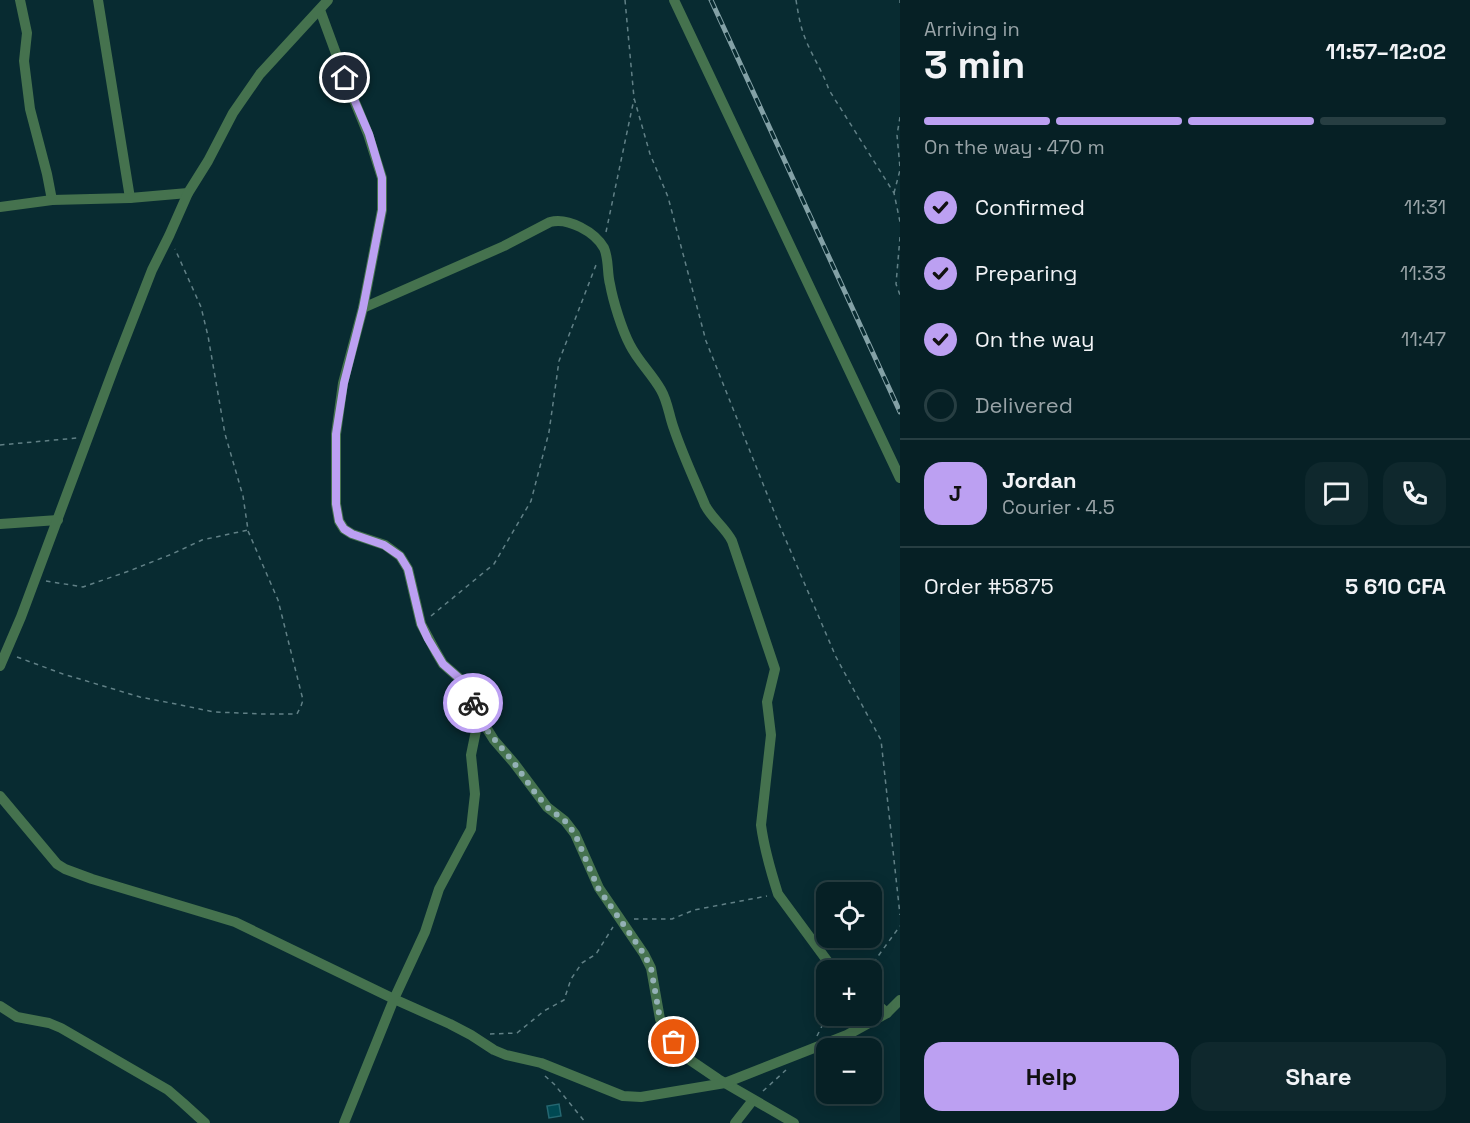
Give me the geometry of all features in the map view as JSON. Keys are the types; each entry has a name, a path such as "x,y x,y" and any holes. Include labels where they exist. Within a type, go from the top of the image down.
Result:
{"street":[{"path":"20,0 27,33 24,61 30,109 52,200"},
{"path":"99,0 130,198"},
{"path":"0,666 58,520 152,270 188,192 208,161 233,113 260,74 328,0"},
{"path":"674,0 900,478"},
{"path":"320,10 369,134 382,178 382,210 363,308 344,383 336,434 336,504 339,521 344,529 352,534 384,545 400,556 408,569 421,624 443,664 459,678 486,729 536,794 547,807 565,821 575,834 598,888 644,954 651,968 660,1019 674,1042 690,1060 794,1123"},
{"path":"0,207 52,200 130,198 188,192"},
{"path":"363,308 556,220 583,229 603,247 610,284 630,345 662,391 674,429 709,513 728,533 732,541 774,669 767,702 771,735 761,825 778,894 827,960"},
{"path":"0,524 58,520"},
{"path":"345,1123 394,999 425,932 439,890 471,829 476,794 471,754 479,716"},
{"path":"0,796 57,864 65,869 235,922 450,1024 494,1050 541,1063 623,1096 641,1097 725,1083 847,1035 886,1013 900,1000"},
{"path":"0,1006 17,1017 61,1028 168,1090 205,1123"},
{"path":"882,1009 886,1013"},
{"path":"735,1123 753,1100"}],"path":[{"path":"625,0 634,99 650,154 669,197 706,341 779,524 832,646 881,740 900,915"},
{"path":"796,0 803,34 825,75 829,90 894,194 900,222"},
{"path":"421,624 494,564 531,501 549,432 559,361 603,247 634,99"},
{"path":"894,194 900,169 897,135 900,117"},
{"path":"6,653 63,674 140,697 214,712 297,714 302,706 303,700 278,600 248,530 243,496 225,434 201,307 169,236"},
{"path":"900,237 896,284 900,295"},
{"path":"0,445 89,437"},
{"path":"42,580 83,587 140,567 202,540 248,530"},
{"path":"471,1035 517,1033 544,1011 564,1000 571,978 582,963 596,954 619,918 672,919 694,910 778,894"},
{"path":"875,960 900,926"},
{"path":"539,1072 554,1084 586,1123"}],"building":[{"path":"559,1104 561,1116 549,1118 547,1106"}],"railway":[{"path":"711,0 900,412"}],"way so far":[{"path":"473,703 486,729 536,794 547,807 565,821 575,834 598,888 644,954 651,968 660,1019 674,1042"}],"route":[{"path":"345,78 369,134 382,178 382,210 363,308 344,383 336,434 336,504 339,521 344,529 352,534 384,545 400,556 408,569 421,624 428,639 443,664 464,685 473,703"}]}
